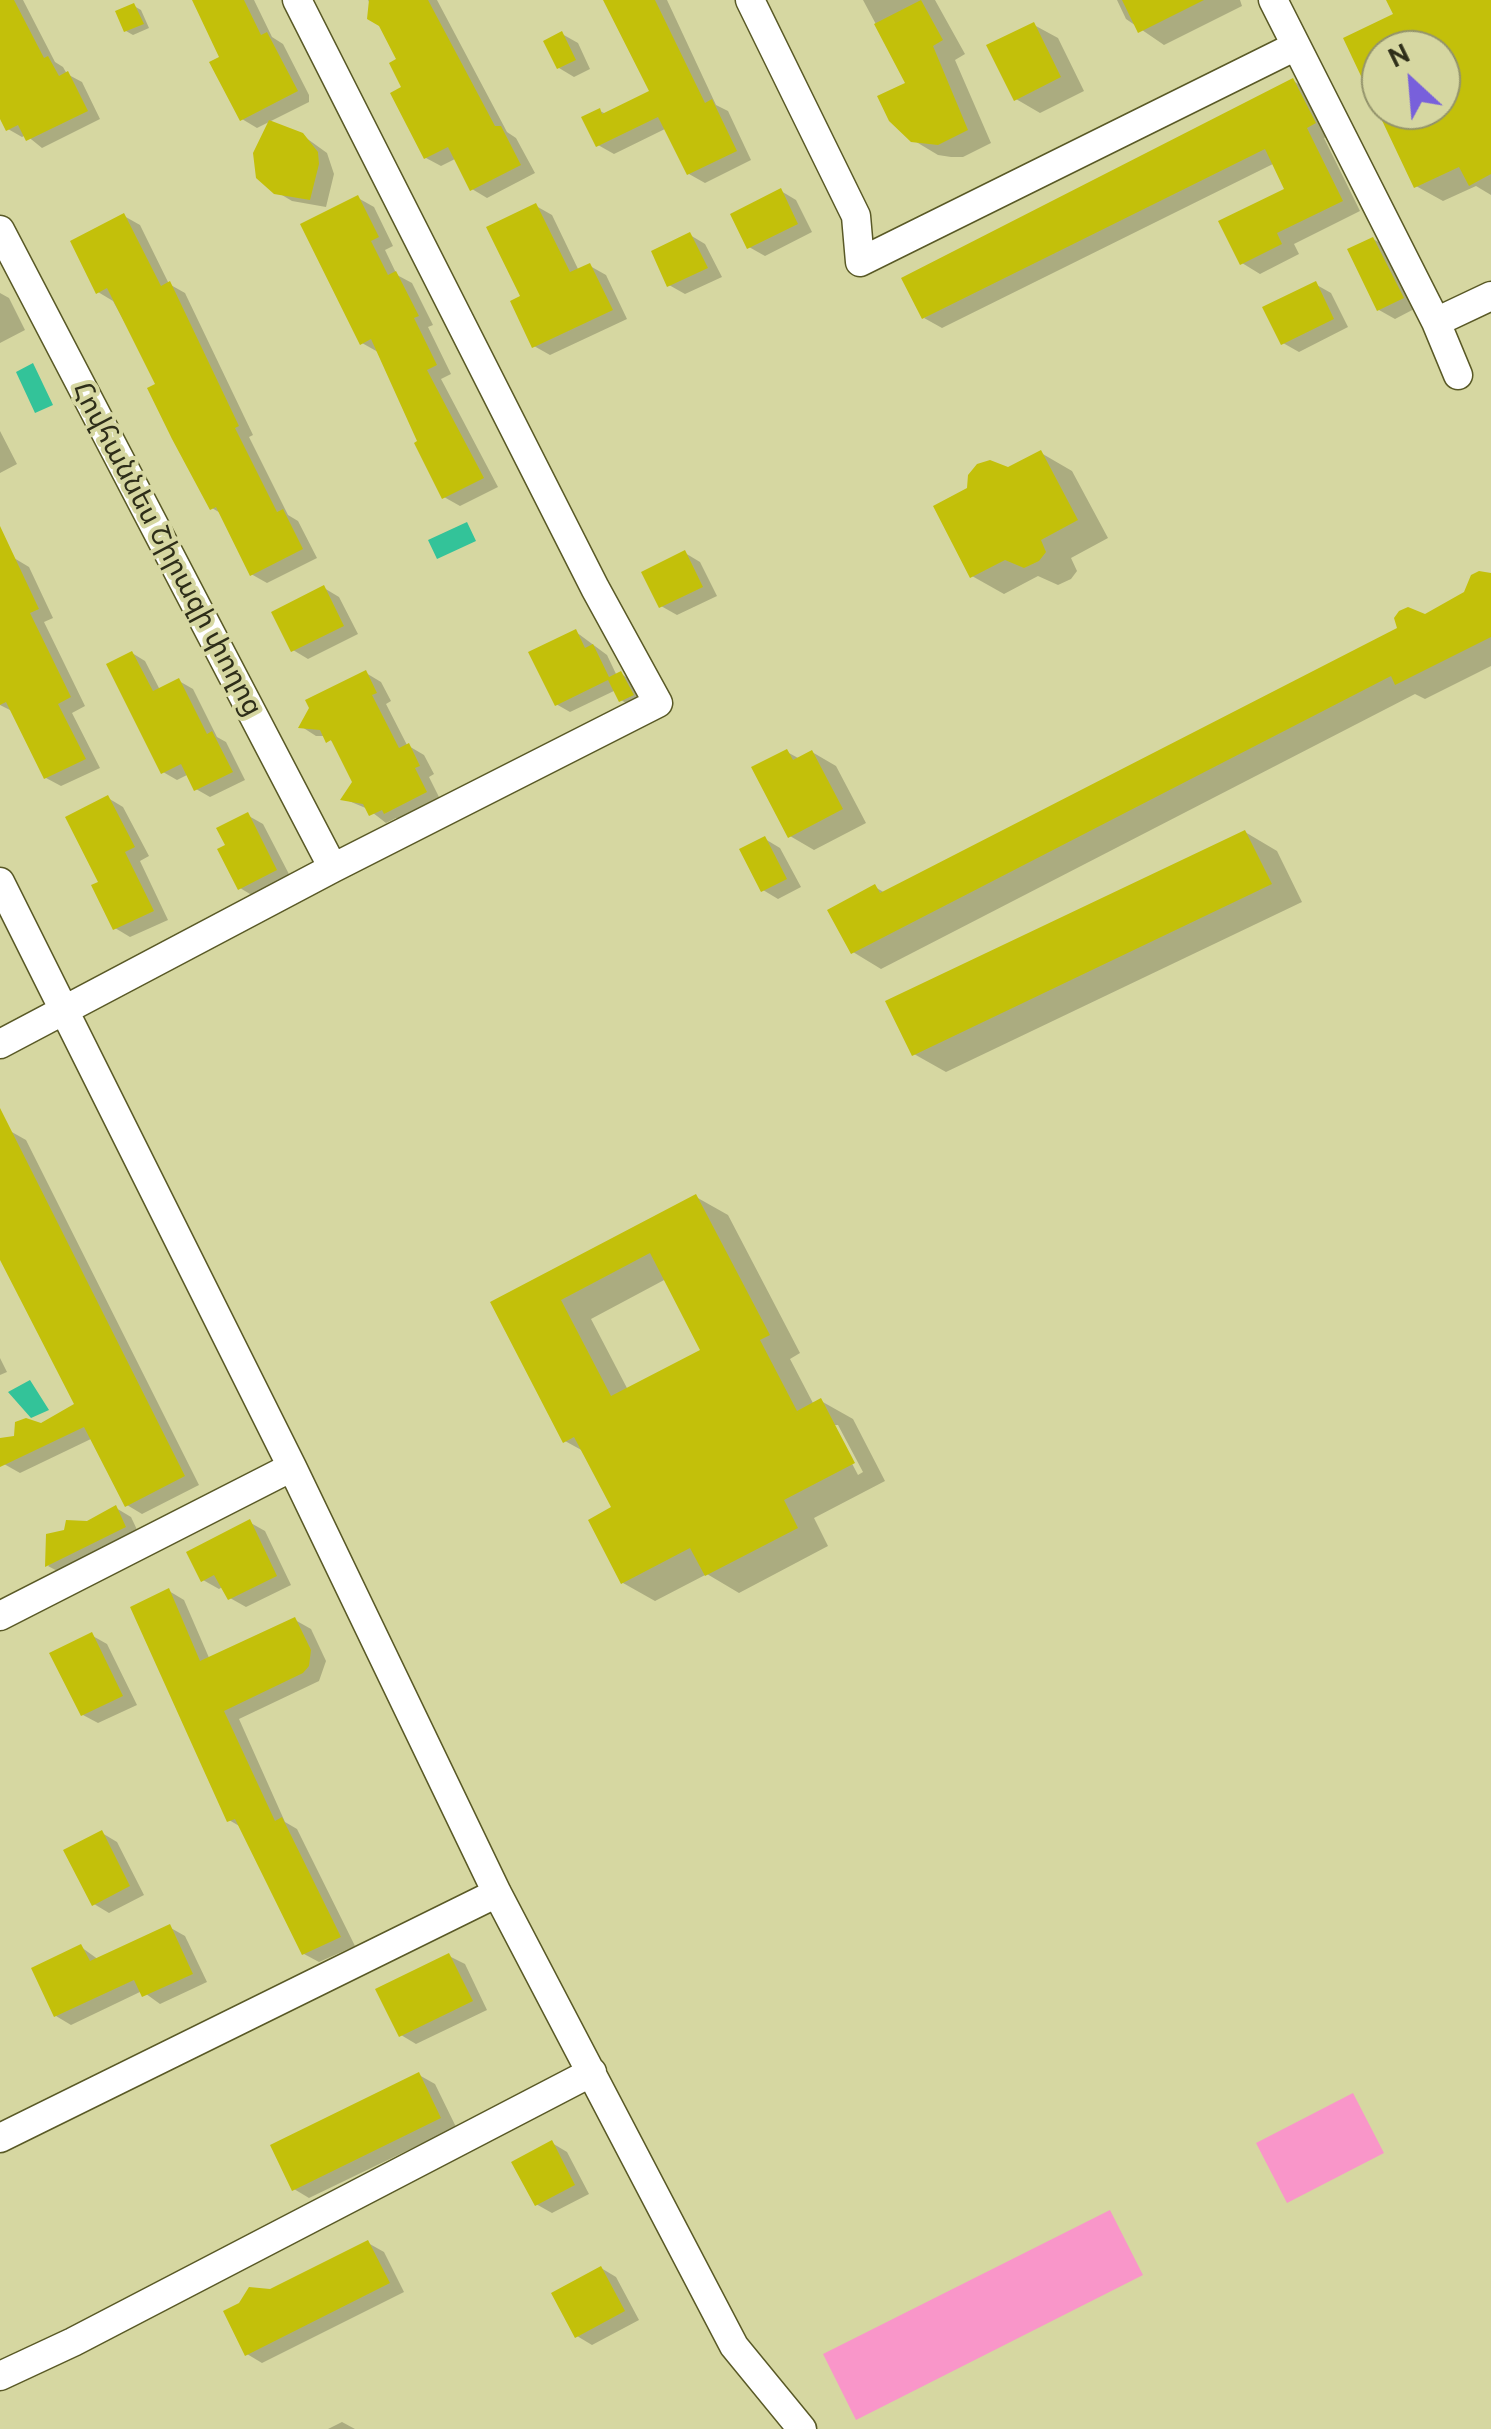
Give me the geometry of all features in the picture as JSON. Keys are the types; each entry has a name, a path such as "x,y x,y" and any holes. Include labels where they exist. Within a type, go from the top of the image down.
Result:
{"street":[{"path":"0,1044 333,868 658,703 595,588 296,0"},
{"path":"750,0 856,216 860,262 1296,46"},
{"path":"1273,0 1436,322 1458,375"},
{"name":"Հովհաննես Շիրազի փողոց","path":"0,230 333,868"},
{"path":"1436,322 1491,296"},
{"path":"0,882 292,1467 497,1893 734,2346 802,2429"},
{"path":"0,1616 292,1467"},
{"path":"0,2138 497,1893"},
{"path":"0,2376 73,2342 592,2072"}],"shaded area":[{"path":"33,363 53,405 35,413 16,372"},
{"path":"467,522 476,541 437,559 428,540"},
{"path":"30,1380 49,1410 31,1418 8,1392"},
{"path":"1353,2093 1384,2153 1287,2203 1256,2143"},
{"path":"1110,2210 1143,2275 856,2420 823,2354"}],"building":[{"path":"0,0 14,0 44,58 48,56 59,76 68,71 88,111 26,141 18,125 6,131 0,119"},
{"path":"192,0 244,0 261,35 267,32 298,91 240,121 209,62 219,57"},
{"path":"369,0 428,0 495,126 501,126 521,165 470,191 448,147 424,159 390,93 401,87 389,63 396,59 379,26 367,19"},
{"path":"603,0 655,0 705,103 712,99 737,151 687,175 658,117 596,147 581,117 600,108 602,114 649,91"},
{"path":"921,0 943,40 933,46 968,130 938,145 911,142 889,121 877,96 905,83 874,24"},
{"path":"1122,0 1204,0 1138,33"},
{"path":"1386,0 1491,0 1491,174 1469,186 1459,167 1414,188 1387,130 1461,130 1461,30 1361,30 1361,76 1343,38 1393,14"},
{"path":"134,3 144,24 124,32 115,11"},
{"path":"1034,22 1061,77 1014,101 986,45"},
{"path":"562,31 576,60 557,69 543,41"},
{"path":"1293,78 1316,123 1307,128 1343,201 1277,233 1282,244 1240,265 1218,221 1284,189 1265,149 922,319 901,278"},
{"path":"269,120 303,133 318,152 310,200 274,194 256,178 253,153"},
{"path":"781,188 798,224 747,249 730,214"},
{"path":"358,195 379,237 371,241 388,275 396,271 419,316 414,318 437,365 427,370 484,478 442,499 371,339 360,345 300,224"},
{"path":"536,203 570,272 590,263 613,310 532,348 510,301 520,296 486,227"},
{"path":"124,213 161,286 170,281 239,426 235,428 277,512 283,509 303,549 250,576 216,507 210,510 172,439 147,388 155,384 107,288 96,294 70,241"},
{"path":"690,232 708,268 667,287 651,251"},
{"path":"1373,237 1404,298 1377,311 1347,249"},
{"path":"1316,281 1334,319 1281,345 1262,307"},
{"path":"1041,450 1078,520 1041,540 1046,552 1039,561 1024,568 1005,560 970,578 933,506 967,488 968,475 977,464 990,460 1008,467"},
{"path":"0,526 39,609 30,613 71,697 58,704 86,759 44,779 6,702 0,705"},
{"path":"685,550 703,587 659,608 641,572"},
{"path":"1479,571 1491,573 1491,637 1395,685 1391,676 851,954 827,910 875,884 880,893 1397,628 1394,618 1399,611 1408,607 1425,614 1464,592 1471,575"},
{"path":"324,585 344,626 291,652 271,612"},
{"path":"576,629 585,648 593,644 609,677 621,671 634,695 619,702 608,680 555,706 528,652"},
{"path":"132,651 153,691 179,678 207,734 212,731 233,772 194,791 181,764 161,774 106,664"},
{"path":"366,670 377,693 372,695 399,748 409,743 427,792 384,814 382,810 369,816 363,804 340,800 352,782 331,740 326,743 320,730 298,728 309,708 305,700"},
{"path":"787,749 793,760 812,750 843,809 788,838 751,767"},
{"path":"108,795 135,847 125,852 154,911 113,930 91,885 98,882 65,817"},
{"path":"248,812 277,870 238,890 217,849 225,845 216,828"},
{"path":"1245,830 1272,884 912,1056 885,1001"},
{"path":"765,836 787,879 761,892 739,849"},
{"path":"0,1108 185,1476 125,1507 84,1427 0,1467 0,1438 14,1436 15,1422 26,1418 41,1423 74,1404 0,1260"},
{"path":"696,1194 770,1335 760,1340 797,1411 821,1398 855,1463 784,1500 798,1528 705,1576 690,1548 621,1584 588,1520 611,1507 574,1437 563,1443 490,1302","holes":["650,1253 700,1350 611,1396 561,1300"]},
{"path":"116,1505 126,1527 45,1567 46,1534 64,1530 66,1520 87,1521"},
{"path":"250,1519 277,1576 228,1600 214,1575 201,1582 186,1552"},
{"path":"169,1588 200,1661 295,1617 311,1650 309,1666 303,1673 224,1711 275,1821 282,1817 341,1937 302,1955 235,1819 227,1822 130,1607"},
{"path":"92,1632 123,1696 81,1716 49,1653"},
{"path":"102,1830 130,1886 92,1906 63,1850"},
{"path":"170,1924 193,1974 142,1997 134,1980 54,2017 31,1968 81,1944 90,1961"},
{"path":"449,1953 473,2001 399,2037 375,1989"},
{"path":"419,2072 441,2118 292,2191 270,2145"},
{"path":"552,2140 575,2185 535,2206 511,2162"},
{"path":"368,2240 390,2283 245,2356 223,2311 239,2303 249,2287 270,2289"},
{"path":"601,2266 625,2311 575,2338 551,2293"}]}
